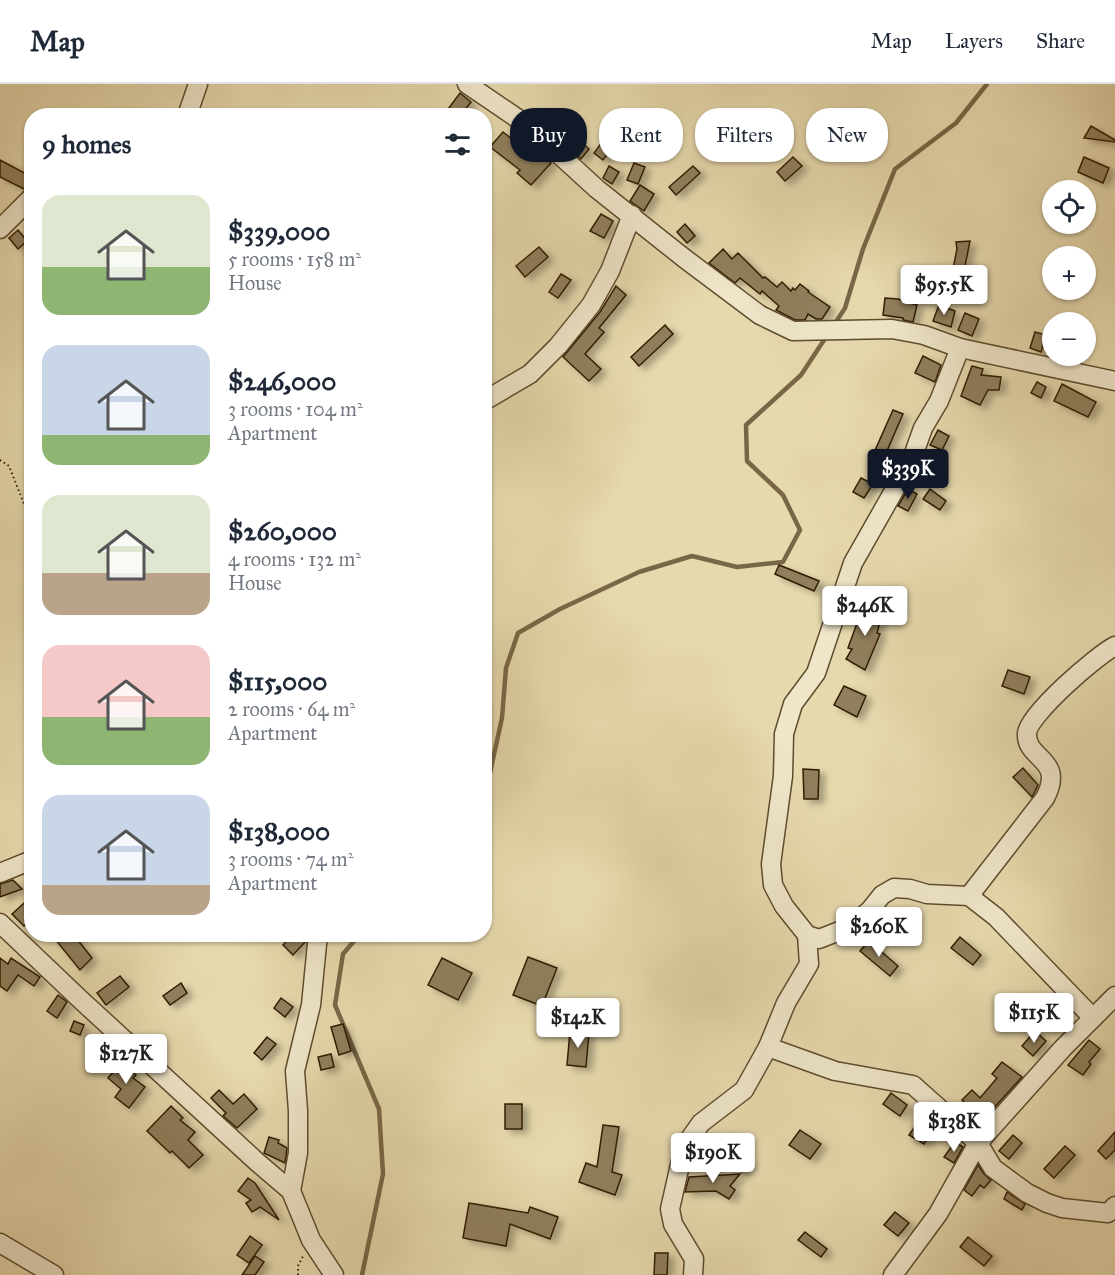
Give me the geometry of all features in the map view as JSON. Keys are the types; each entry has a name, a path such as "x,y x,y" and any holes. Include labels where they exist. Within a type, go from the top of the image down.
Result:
{"street":[{"path":"190,108 198,84"},
{"path":"467,84 527,125 597,189 684,258 760,315 793,331 892,329 924,335 960,348 1115,381"},
{"path":"0,229 24,206"},
{"path":"492,396 530,374 558,346 591,305 610,271 632,215"},
{"path":"960,348 939,401 923,428 912,459 853,563 816,673 793,704 784,734 783,776 771,864 773,885 784,906 807,935 819,939 852,926 870,910 882,895 894,888 910,889 927,894 969,896 996,917 1093,1018"},
{"path":"969,896 1052,786 1052,775 1045,761 1029,746 1027,733 1032,721 1039,711 1077,675 1115,646"},
{"path":"0,873 24,863"},
{"path":"0,923 82,1001 291,1191 311,1240 334,1275"},
{"path":"693,1275 694,1259 673,1224 670,1209 684,1147 701,1123 744,1090 768,1047 786,1003 809,964 807,935"},
{"path":"291,1191 298,1153 295,1071 311,1005 317,942"},
{"path":"893,1275 938,1214 978,1143 1063,1048 1115,996"},
{"path":"768,1047 835,1071 913,1085 978,1143 993,1168 1027,1193 1062,1208 1108,1213 1115,1206"},
{"path":"0,1243 54,1275"}],"path":[{"path":"0,460 9,466 24,504"}],"building":[{"path":"460,93 471,102 466,108 449,108"},
{"path":"1091,126 1115,140 1115,142 1084,138"},
{"path":"503,132 510,137 510,162 551,163 531,185 517,173 520,170 492,149 492,145"},
{"path":"599,146 599,157 594,153"},
{"path":"1084,157 1109,168 1103,183 1078,172"},
{"path":"794,158 802,166 785,181 777,172 788,162 794,162"},
{"path":"0,160 24,173 24,189 0,177"},
{"path":"634,163 645,167 638,184 627,180"},
{"path":"609,166 619,172 612,184 603,178"},
{"path":"693,166 700,173 676,195 669,187"},
{"path":"640,185 654,194 644,211 630,201"},
{"path":"601,214 613,221 604,238 590,231"},
{"path":"685,224 695,236 687,243 677,232"},
{"path":"18,230 24,237 24,244 18,249 9,238"},
{"path":"970,241 962,281 951,279 957,249 956,242"},
{"path":"539,247 548,257 525,277 516,266"},
{"path":"723,249 732,259 738,253 763,278 765,277 777,287 782,282 791,291 800,284 830,307 822,319 816,319 808,314 805,320 795,320 776,310 779,306 762,291 760,294 740,278 735,283 709,263"},
{"path":"561,274 571,280 558,298 549,292"},
{"path":"616,286 626,295 599,328 604,332 585,354 601,369 589,381 563,357 600,312"},
{"path":"885,298 898,299 917,305 913,322 883,315"},
{"path":"939,305 955,311 951,327 933,321"},
{"path":"965,313 979,319 972,336 958,330"},
{"path":"665,325 673,334 639,366 631,357"},
{"path":"1035,332 1042,334 1041,352 1030,348"},
{"path":"923,356 941,365 935,382 915,373"},
{"path":"972,366 983,369 981,375 1001,377 999,390 988,390 980,405 961,396"},
{"path":"1037,382 1046,387 1041,398 1031,393"},
{"path":"1062,384 1096,402 1088,417 1054,401"},
{"path":"893,410 903,414 887,451 891,453 885,464 872,457"},
{"path":"938,430 949,436 942,450 930,445"},
{"path":"861,478 873,484 864,498 853,492"},
{"path":"908,489 917,494 908,511 898,506"},
{"path":"930,489 946,501 940,510 923,499"},
{"path":"779,565 819,581 814,591 775,574"},
{"path":"864,604 882,613 878,622 880,622 877,633 880,634 865,670 846,659 852,649 848,648"},
{"path":"1008,670 1030,677 1024,694 1002,686"},
{"path":"844,686 866,696 857,717 834,705"},
{"path":"1023,768 1038,785 1032,797 1013,777"},
{"path":"803,769 819,770 818,799 804,799"},
{"path":"13,880 22,889 0,897 0,884"},
{"path":"24,903 24,926 12,914"},
{"path":"960,937 981,955 973,965 951,948"},
{"path":"869,941 898,966 890,976 860,951"},
{"path":"57,942 79,942 92,958 80,970"},
{"path":"286,942 305,942 293,955 283,945"},
{"path":"528,957 557,968 542,1006 513,995"},
{"path":"0,958 8,964 11,958 40,977 34,986 18,975 7,991 0,986"},
{"path":"442,958 472,973 458,1000 428,985"},
{"path":"120,976 129,987 106,1005 97,993"},
{"path":"181,983 187,993 170,1005 163,996"},
{"path":"58,995 67,1002 57,1018 47,1011"},
{"path":"1048,996 1064,1010 1052,1023 1036,1010"},
{"path":"281,998 293,1007 285,1017 274,1008"},
{"path":"74,1021 84,1025 80,1035 70,1031"},
{"path":"343,1024 351,1051 339,1055 331,1027"},
{"path":"570,1031 589,1032 586,1067 567,1065"},
{"path":"1035,1031 1046,1041 1033,1056 1022,1046"},
{"path":"267,1037 276,1044 262,1060 254,1053"},
{"path":"1089,1040 1100,1049 1089,1062 1091,1064 1083,1075 1068,1065"},
{"path":"331,1054 334,1067 321,1070 318,1057"},
{"path":"1002,1062 1022,1077 982,1121 962,1100 972,1090 980,1098 997,1078 992,1074"},
{"path":"121,1063 136,1075 133,1078 145,1087 129,1108 115,1097 121,1089 108,1078"},
{"path":"219,1090 233,1104 244,1094 257,1109 237,1128 223,1116 226,1113 211,1098"},
{"path":"891,1093 907,1105 900,1116 883,1104"},
{"path":"505,1104 522,1104 522,1129 505,1129"},
{"path":"171,1106 183,1118 180,1120 195,1132 188,1140 203,1155 189,1168 147,1131"},
{"path":"603,1125 619,1127 612,1172 622,1175 615,1195 579,1182 586,1163 597,1167"},
{"path":"916,1125 930,1135 924,1144 909,1135"},
{"path":"800,1130 821,1144 810,1159 789,1145"},
{"path":"1115,1132 1115,1150 1106,1159 1098,1151"},
{"path":"1013,1135 1022,1143 1009,1159 999,1151"},
{"path":"269,1137 279,1140 278,1143 287,1148 285,1163 264,1153"},
{"path":"724,1140 750,1162 742,1172 715,1150"},
{"path":"955,1142 963,1147 954,1163 944,1157"},
{"path":"1065,1146 1075,1155 1054,1178 1044,1169"},
{"path":"978,1165 991,1180 984,1188 980,1185 972,1196 964,1190"},
{"path":"740,1174 730,1186 735,1190 729,1199 716,1191 685,1192 689,1177"},
{"path":"248,1178 255,1183 279,1220 260,1207 252,1212 246,1203 251,1200 238,1191"},
{"path":"1007,1192 1025,1204 1022,1210 1004,1199"},
{"path":"469,1203 528,1213 530,1207 558,1217 550,1239 510,1224 506,1246 463,1238"},
{"path":"895,1212 909,1223 898,1236 884,1225"},
{"path":"805,1232 827,1249 821,1257 798,1240"},
{"path":"250,1236 262,1245 249,1263 237,1255"},
{"path":"968,1237 992,1256 984,1266 960,1247"},
{"path":"655,1253 668,1253 667,1275 654,1275"},
{"path":"255,1256 264,1262 255,1275 242,1275"}],"waterway":[{"path":"834,325 845,308 863,249 895,169 956,123 987,84"},
{"path":"492,763 502,718 506,668 518,633 560,609 639,572 692,556 737,567 783,562 800,530 783,495 747,461 746,425 801,375 828,334"},
{"path":"353,942 343,954 335,1005 379,1109 383,1174 362,1275"}]}
